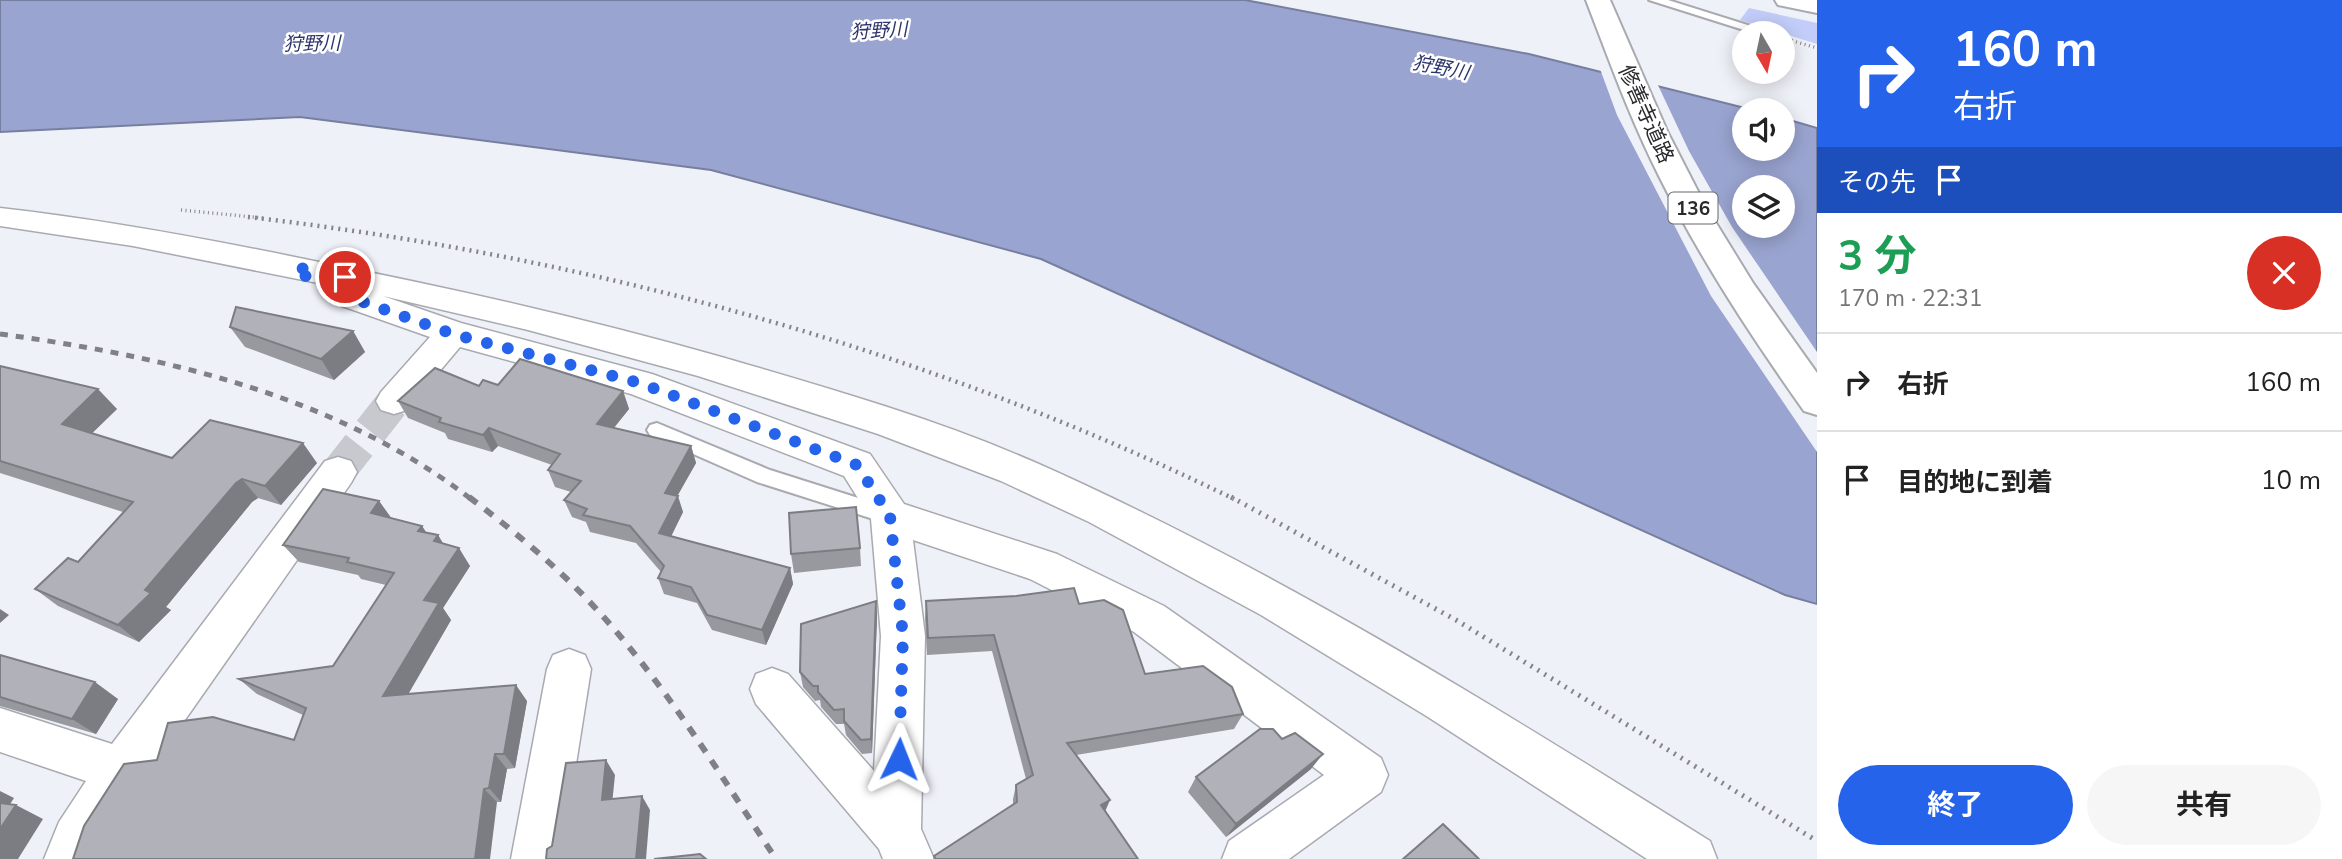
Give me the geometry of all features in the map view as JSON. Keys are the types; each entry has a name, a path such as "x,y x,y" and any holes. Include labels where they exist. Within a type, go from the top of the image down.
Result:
{"highway":[{"name":"修善寺道路","path":"1598,0 1639,101 1675,178 1726,266 1817,401"},
{"path":"1787,0 1817,6"}],"street":[{"path":"0,217 128,233 471,303 706,364 871,417 1012,469 1167,542 1324,631 1516,746 1692,859"},
{"path":"295,267 316,285 453,334 640,383 857,465 890,516 903,636 903,846"},
{"path":"394,401 453,334"},
{"path":"69,859 75,839 121,770 338,472"},
{"path":"890,516 1043,566 1149,619 1364,775 1247,859"},
{"path":"536,859 569,669"},
{"path":"772,689 903,846"},
{"path":"0,730 121,770"}],"lane":[{"path":"1655,0 1732,22"},
{"path":"657,430 764,476 890,516"}],"path":[{"path":"1796,42 1817,48"}],"shaded area":[{"path":"1749,8 1817,23 1817,44 1796,37 1796,21 1740,20"}],"water":[{"name":"狩野川","path":"0,0 1245,0 1529,54 1732,105 1732,161 1795,161 1795,122 1817,128 1817,604 1785,595 1041,259 711,170 300,117 0,132"}],"pier":[{"path":"1600,69 1657,83 1689,151 1732,227 1732,238 1739,238 1817,352 1817,452 1711,296 1617,115"}],"building":[{"path":"236,307 353,331 321,359 230,327"},
{"path":"520,359 623,391 597,424 691,446 665,493 678,496 659,533 790,568 762,630 707,615 691,587 658,578 664,566 630,526 583,515 587,509 564,500 581,481 548,470 560,454 489,428 483,435 439,422 441,418 398,401 435,368 479,386 483,380 498,385"},
{"path":"0,366 98,389 62,424 172,458 210,420 303,443 265,486 242,479 236,483 145,590 151,593 118,625 35,589 68,558 78,562 133,502 0,461"},
{"path":"323,489 379,501 371,513 422,526 418,531 438,535 434,541 459,548 424,600 439,603 383,696 516,685 504,754 495,754 489,788 484,789 475,859 73,859 84,826 124,764 157,760 168,723 213,717 294,740 306,708 239,679 333,666 394,573 347,562 349,558 283,545"},
{"path":"856,507 860,548 791,554 789,513"},
{"path":"1074,588 1079,604 1104,600 1123,610 1145,674 1203,666 1232,687 1243,714 1067,743 1110,800 1101,805 1138,859 936,859 934,856 1017,802 1016,785 1033,775 994,635 928,638 926,601 1016,596"},
{"path":"876,601 871,739 861,740 844,721 844,709 834,710 818,692 818,686 813,686 800,672 801,624"},
{"path":"0,655 95,682 72,719 0,697"},
{"path":"1260,729 1273,729 1282,739 1295,733 1323,754 1236,824 1196,777"},
{"path":"606,760 602,800 642,796 636,859 546,859 547,849 552,846 566,763"},
{"path":"0,803 16,805 0,829"},
{"path":"1443,824 1479,859 1403,859"},
{"path":"700,854 706,859 654,859"}],"tunnel":[{"path":"338,472 394,401"}],"railway":[{"path":"0,334 124,355 247,386 306,407 364,433 419,463 471,499"},
{"path":"469,497 543,557 612,627 687,724 776,859"}],"route":[{"path":"345,277 295,267 316,285 453,334 640,383 857,465 890,516 903,636 899,759"}]}
